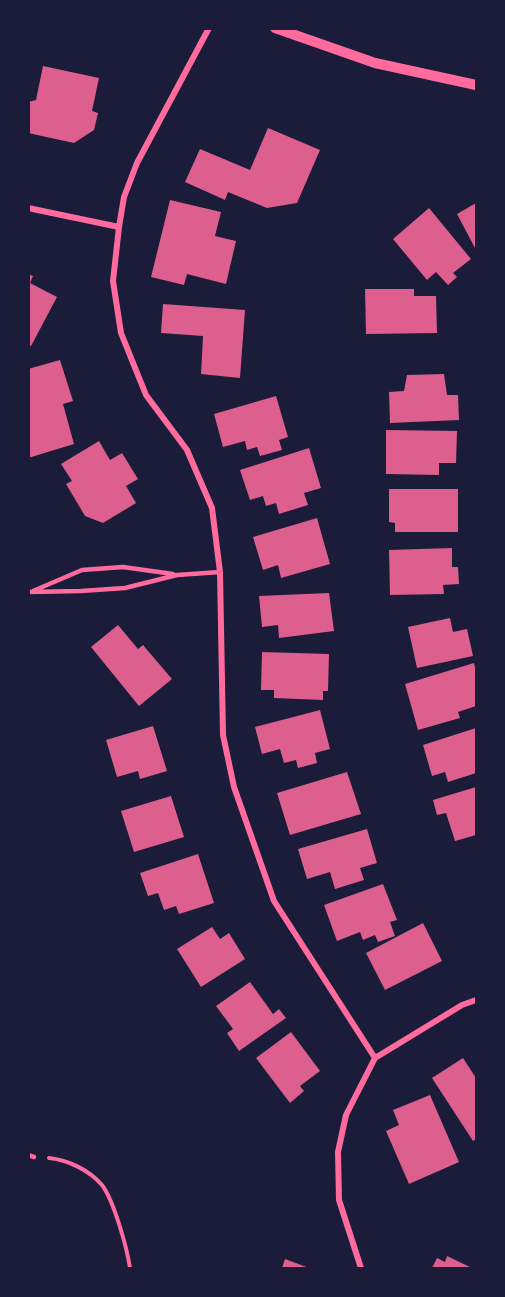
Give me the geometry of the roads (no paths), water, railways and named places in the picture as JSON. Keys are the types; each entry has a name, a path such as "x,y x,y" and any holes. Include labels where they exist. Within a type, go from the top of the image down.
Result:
{"street":[{"path":"209,28 138,164 124,197 113,281 121,333 146,395 187,450 212,508 220,572 223,735 234,787 274,901 375,1058"},
{"path":"275,28 375,63 477,85"},
{"path":"28,208 119,227"},
{"path":"361,1269 339,1200 338,1152 346,1115 375,1058 462,1005 477,1000"}],"lane":[{"path":"30,592 82,570 123,567 177,574 220,572"},
{"path":"30,592 125,588 177,574"}]}
